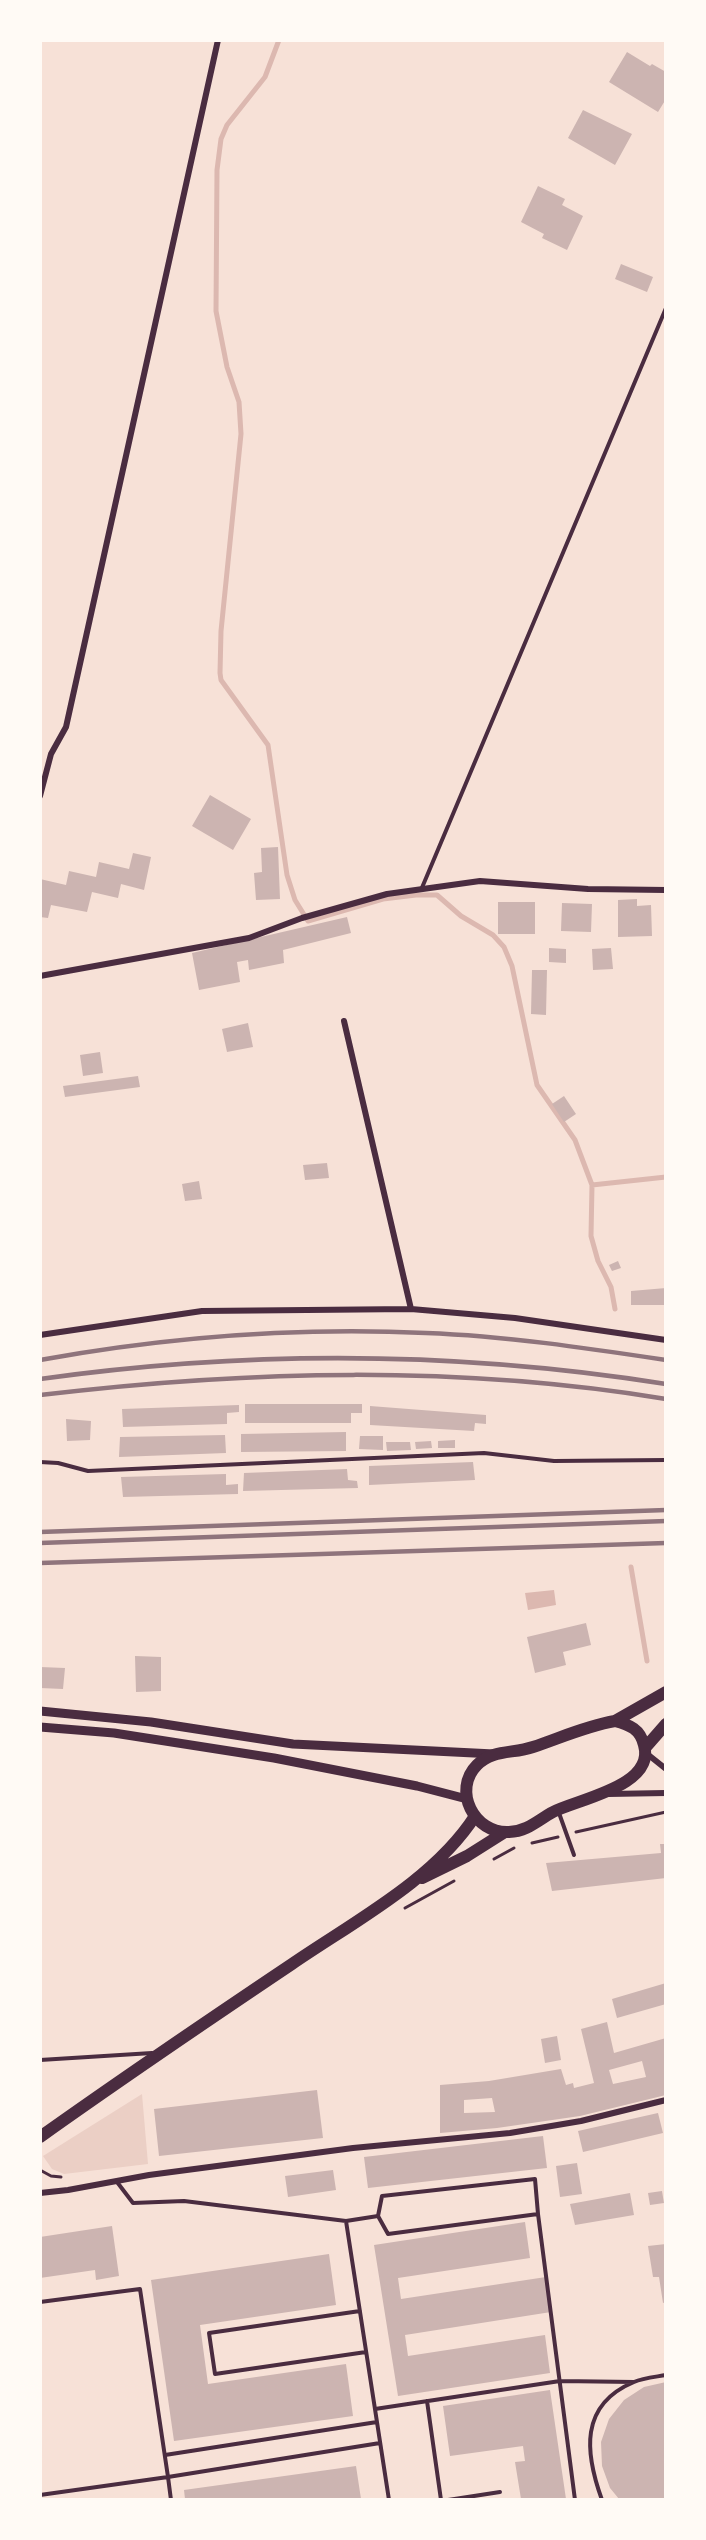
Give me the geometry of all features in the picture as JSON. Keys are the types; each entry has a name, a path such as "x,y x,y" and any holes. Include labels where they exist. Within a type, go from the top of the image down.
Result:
{"main road":[{"path":"615,1722 666,1692"},
{"path":"646,1750 636,1730 628,1724 615,1722 588,1727 524,1750 494,1754 483,1760 470,1774 467,1799 475,1816 487,1826 506,1832 525,1830 557,1810 588,1797 605,1794 634,1774 642,1766 646,1750 666,1724"},
{"path":"40,2137 159,2053 412,1882 458,1840 475,1816"},
{"path":"412,1882 467,1856 506,1832"}],"street":[{"path":"40,796 51,754 66,727 218,40"},
{"path":"40,976 249,938 305,917 387,894 480,881 588,889 666,891"},
{"path":"344,1021 411,1309"},
{"path":"40,1335 202,1311 411,1309 514,1318 666,1340"},
{"path":"40,1710 152,1722 305,1745 494,1754"},
{"path":"40,1727 114,1734 274,1758 417,1786 467,1799"},
{"path":"646,1750 666,1769"},
{"path":"605,1794 666,1793"},
{"path":"40,2193 150,2175 352,2148 510,2133 581,2121 666,2100"}],"lane":[{"path":"421,890 666,308"},
{"path":"40,1462 58,1463 88,1471 483,1453 554,1461 666,1460"},
{"path":"557,1810 574,1855"},
{"path":"40,2060 159,2053"},
{"path":"538,2214 388,2234 378,2216 382,2196 535,2180 575,2499"},
{"path":"117,2182 133,2203 184,2201 346,2221 378,2216"},
{"path":"346,2221 389,2499"},
{"path":"40,2302 140,2289 171,2499"},
{"path":"360,2311 208,2333 215,2374 366,2352"},
{"path":"375,2409 560,2381 634,2382 666,2375"},
{"path":"602,2499 593,2474 590,2445 593,2418 608,2399 634,2382"},
{"path":"427,2401 441,2499"},
{"path":"165,2455 377,2422"},
{"path":"40,2495 380,2444"},
{"path":"448,2499 500,2492"}],"path":[{"path":"493,1859 514,1848 666,1812"},
{"path":"401,1910 462,1876"}],"shaded area":[{"path":"554,1590 556,1605 528,1610 525,1593"},
{"path":"142,2094 148,2164 64,2174 52,2169 43,2156"}],"building":[{"path":"627,52 650,66 652,64 666,72 666,99 658,112 609,82"},
{"path":"583,110 632,134 615,165 568,138"},
{"path":"538,186 565,199 562,205 583,216 567,250 542,238 544,234 521,222"},
{"path":"621,264 653,277 647,292 615,279"},
{"path":"210,795 251,819 233,850 192,826"},
{"path":"278,847 280,899 256,900 254,873 262,872 261,848"},
{"path":"133,853 151,857 144,890 121,884 118,898 92,892 87,912 51,905 48,918 40,917 40,879 66,885 69,871 96,877 99,862 129,869"},
{"path":"637,899 637,906 651,905 652,936 618,937 618,900"},
{"path":"498,902 535,902 535,934 498,934"},
{"path":"562,903 592,904 591,932 561,931"},
{"path":"347,917 351,933 283,950 284,963 249,970 248,960 237,962 240,982 199,990 192,953"},
{"path":"549,948 566,949 566,963 549,962"},
{"path":"611,948 613,969 593,970 592,949"},
{"path":"532,970 547,970 546,1015 531,1014"},
{"path":"248,1023 253,1047 227,1052 222,1029"},
{"path":"100,1052 103,1073 83,1076 80,1055"},
{"path":"138,1076 140,1087 65,1097 63,1086"},
{"path":"564,1096 576,1114 564,1122 552,1104"},
{"path":"327,1163 329,1178 305,1180 303,1165"},
{"path":"199,1181 202,1199 185,1201 182,1184"},
{"path":"618,1261 621,1268 612,1271 609,1265"},
{"path":"666,1288 666,1305 631,1305 631,1291"},
{"path":"245,1404 362,1404 362,1413 351,1413 351,1423 245,1423"},
{"path":"239,1405 239,1412 227,1413 227,1424 123,1427 122,1409"},
{"path":"370,1406 486,1415 486,1424 475,1423 474,1431 370,1425"},
{"path":"66,1419 91,1421 90,1440 67,1441"},
{"path":"346,1432 346,1451 241,1452 241,1434"},
{"path":"225,1435 226,1453 119,1457 120,1437"},
{"path":"360,1436 383,1436 383,1450 359,1449"},
{"path":"455,1440 455,1448 438,1448 438,1441"},
{"path":"431,1441 432,1448 416,1449 415,1442"},
{"path":"386,1442 410,1442 411,1450 387,1451"},
{"path":"473,1462 475,1480 369,1485 369,1466"},
{"path":"347,1469 348,1480 357,1481 358,1488 243,1491 244,1473"},
{"path":"226,1474 226,1485 238,1484 238,1494 123,1497 121,1477"},
{"path":"586,1623 591,1645 563,1652 566,1665 535,1673 527,1637"},
{"path":"135,1656 161,1657 161,1691 136,1692"},
{"path":"40,1667 65,1668 63,1689 40,1688"},
{"path":"660,1844 666,1844 666,1878 552,1891 546,1863 661,1853"},
{"path":"666,1983 666,2004 617,2018 612,1999"},
{"path":"607,2022 614,2053 666,2038 666,2095 580,2116 497,2128 440,2133 440,2085 489,2081 561,2069 566,2085 573,2083 574,2088 594,2083 581,2029","holes":["642,2061 646,2077 613,2084 609,2070","492,2098 495,2112 464,2113 464,2100"]},
{"path":"557,2036 561,2060 545,2063 541,2039"},
{"path":"317,2090 323,2138 159,2156 154,2109"},
{"path":"658,2113 663,2133 583,2152 578,2131"},
{"path":"543,2136 547,2168 368,2188 364,2157"},
{"path":"577,2163 582,2194 560,2197 556,2166"},
{"path":"333,2170 336,2190 288,2197 285,2176"},
{"path":"662,2191 664,2203 650,2205 648,2193"},
{"path":"630,2193 634,2215 575,2225 570,2204"},
{"path":"525,2222 530,2258 398,2278 401,2299 546,2277 551,2312 405,2335 408,2356 545,2335 550,2373 398,2396 374,2245"},
{"path":"112,2226 119,2276 96,2280 95,2270 40,2278 40,2237"},
{"path":"666,2244 666,2302 663,2303 659,2277 653,2277 648,2246"},
{"path":"329,2254 336,2305 200,2325 208,2384 346,2364 353,2416 174,2441 151,2280"},
{"path":"666,2382 666,2499 619,2499 610,2488 602,2466 601,2442 609,2419 624,2400 644,2387"},
{"path":"550,2390 566,2499 521,2499 515,2462 525,2461 523,2446 450,2456 443,2406"},
{"path":"356,2466 361,2499 185,2499 184,2490"}],"waterway":[{"path":"279,40 265,77 227,125 221,139 217,170 216,311 227,367 239,402 241,434 221,631 221,680 268,745 287,875 295,900 308,921 383,899 437,895 461,916 493,935 504,947 512,966 537,1085 575,1140 592,1185 591,1236 598,1261 611,1287 615,1309"},
{"path":"592,1185 666,1177"},
{"path":"631,1567 647,1661"}],"railway":[{"path":"40,1360 184,1340 329,1331 378,1331 486,1337 666,1360"},
{"path":"40,1379 196,1363 353,1358 510,1365 666,1384"},
{"path":"40,1395 197,1380 353,1375 432,1376 510,1381 588,1388 666,1399"},
{"path":"40,1532 666,1510"},
{"path":"40,1543 666,1521"},
{"path":"40,1563 666,1543"}]}
